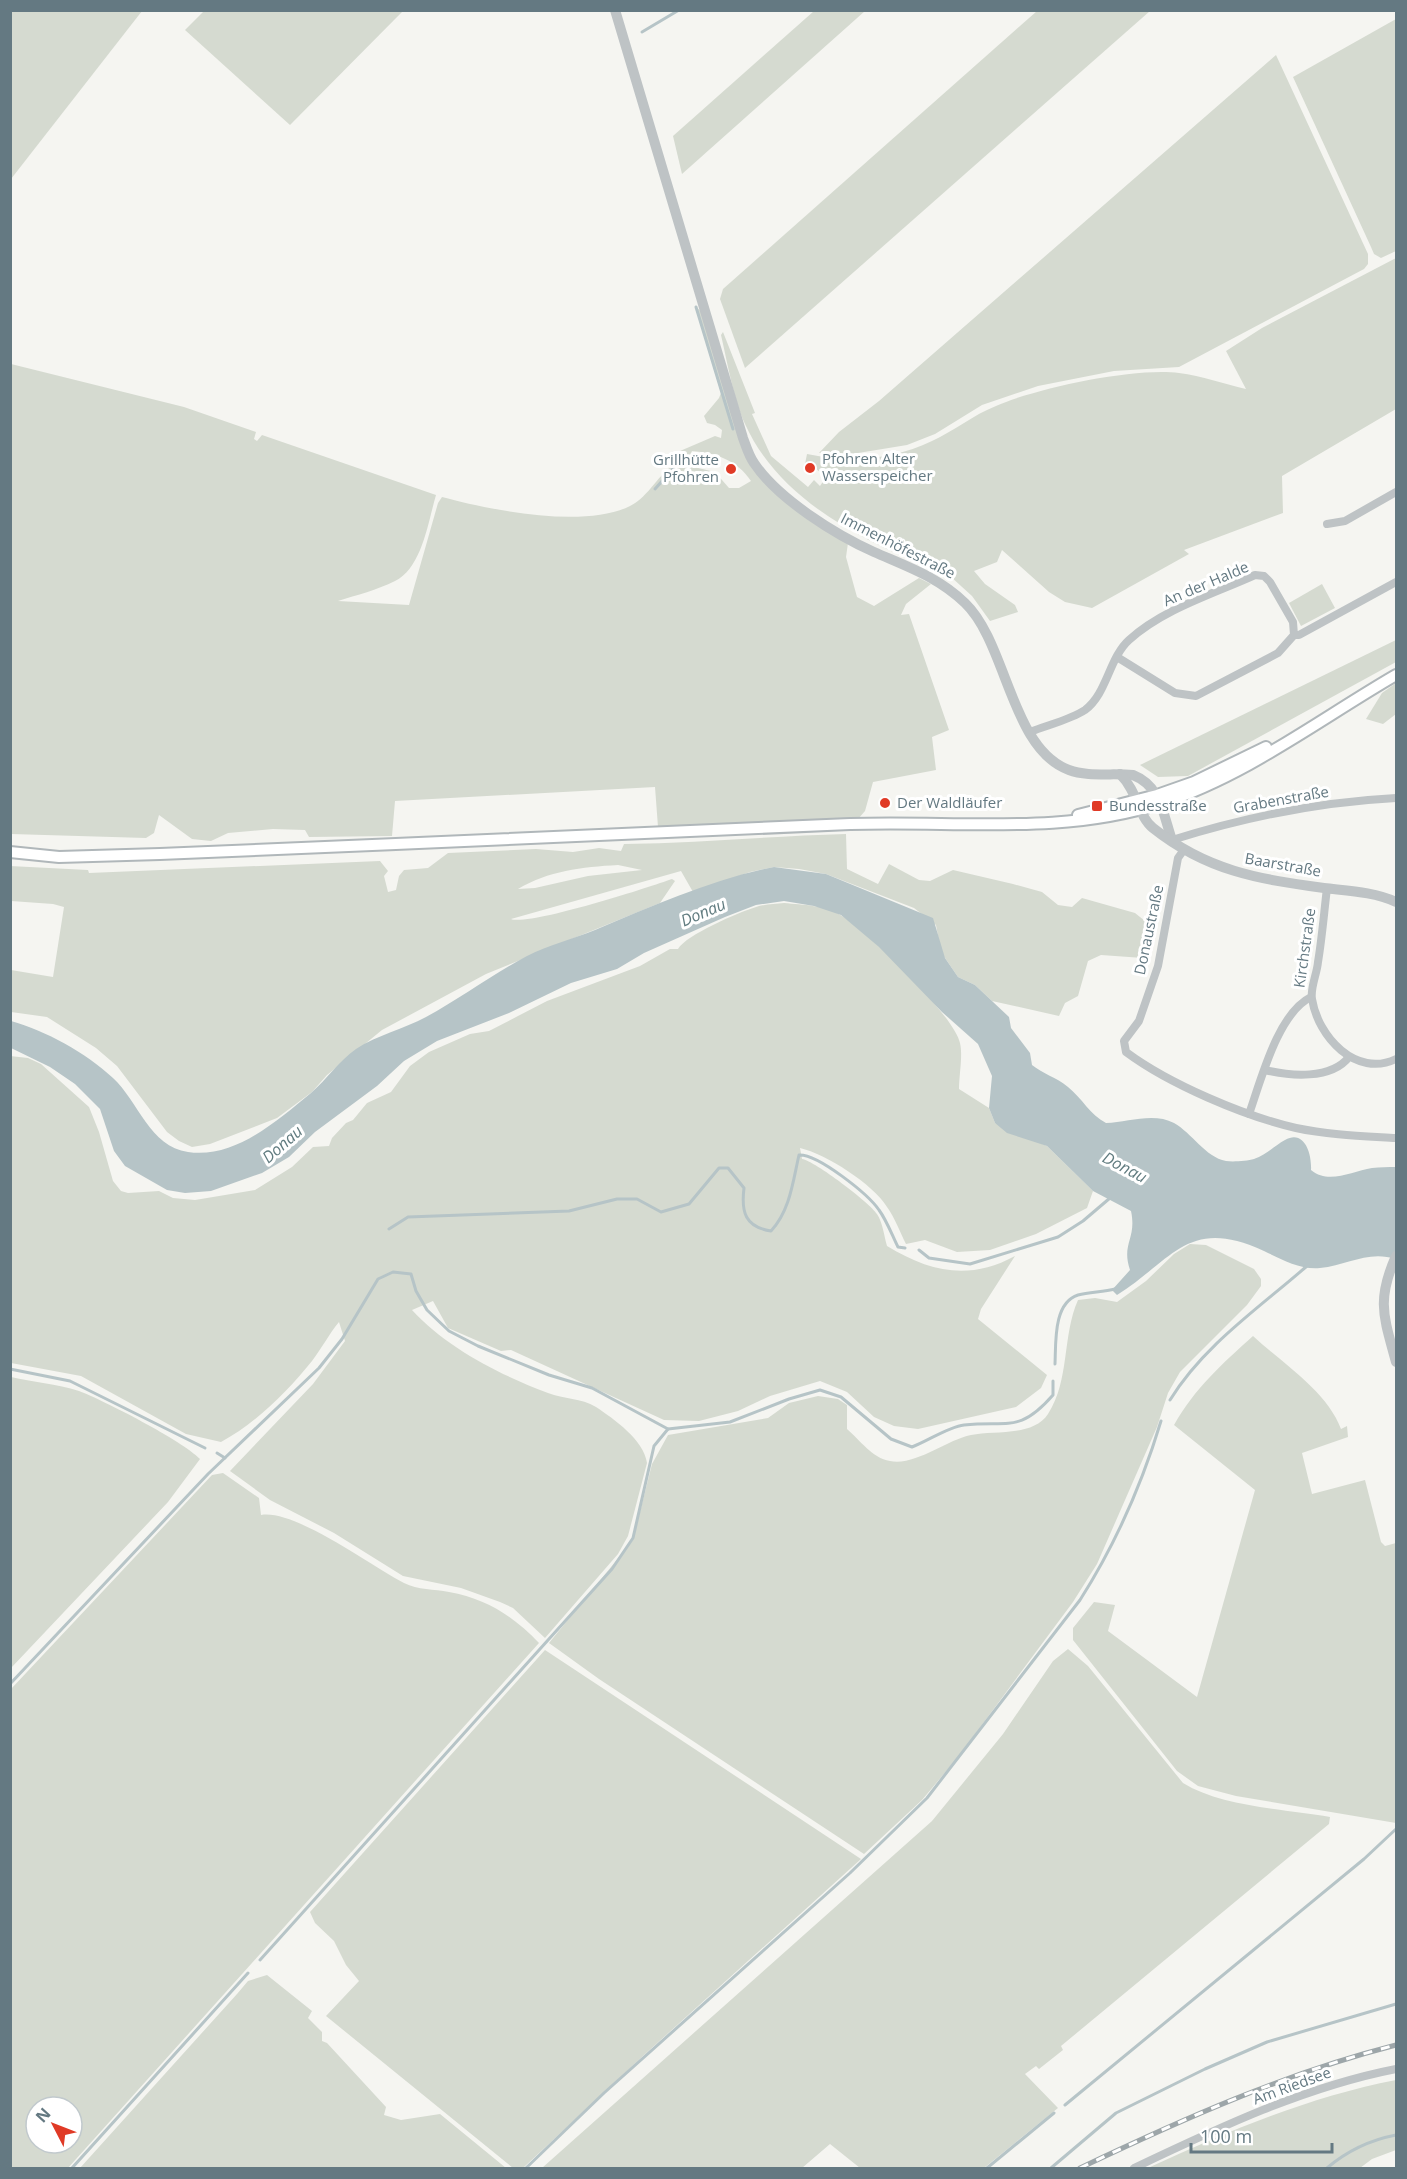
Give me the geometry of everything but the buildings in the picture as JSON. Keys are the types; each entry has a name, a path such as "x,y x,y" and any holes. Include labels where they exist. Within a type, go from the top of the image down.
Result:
{"main road":[{"path":"10,852 59,857 160,854 819,826 1052,822 1100,819 1159,799 1215,772 1333,712 1396,675"}],"street":[{"name":"Immenhöfestraße","path":"615,10 742,438 754,463 792,500 842,537 946,585 968,605 987,632 1009,692 1030,732 1042,749 1070,771 1120,774 1142,779 1151,785 1159,799"},
{"path":"1327,524 1345,521 1396,492"},
{"name":"An der Halde","path":"1030,732 1086,709 1127,641 1153,621 1255,575 1264,576 1270,582 1293,622 1294,635"},
{"path":"1117,657 1175,693 1196,696 1278,652 1294,635 1396,582"},
{"path":"1120,774 1130,784 1139,805"},
{"name":"Grabenstraße","path":"1172,840 1233,821 1285,811 1396,798"},
{"name":"Baarstraße","path":"1159,799 1172,840"},
{"name":"Baarstraße","path":"1139,805 1152,828 1172,840 1183,851 1207,863 1260,879 1370,894 1396,903"},
{"name":"Donaustraße","path":"1183,851 1178,858 1158,966 1139,1021 1124,1041 1126,1052 1169,1080 1249,1114 1294,1127 1334,1134 1396,1138"},
{"name":"Kirchstraße","path":"1327,888 1311,997 1319,1023 1349,1057"},
{"path":"1249,1114 1272,1049 1300,1002 1311,997"},
{"path":"1265,1070 1283,1074 1310,1074 1336,1067 1349,1057 1361,1064 1378,1066 1396,1059"},
{"path":"1396,1256 1385,1282 1386,1324 1396,1362"},
{"name":"Am Riedsee","path":"1134,2169 1203,2135 1278,2104 1357,2077 1396,2069"}],"shaded area":[{"path":"205,10 403,11 290,125 185,30"},
{"path":"10,11 142,11 11,179"},
{"path":"814,11 865,11 682,174 673,136"},
{"path":"1037,11 1150,11 745,368 720,299 723,289"},
{"path":"1396,19 1396,251 1381,258 1374,254 1293,77"},
{"path":"1276,55 1368,254 1368,264 1364,269 1179,367 1114,371 1038,386 982,405 935,434 907,445 852,454 819,453 839,432 879,401"},
{"path":"1396,258 1396,409 1282,476 1283,513 1184,550 1189,554 1092,608 1065,602 1049,592 1002,550 997,562 974,571 985,584 1015,605 1018,612 990,621 972,596 929,557 925,566 846,527 798,493 777,473 759,450 745,424 737,404 721,335 723,332 755,413 752,414 771,456 808,487 814,480 820,486 826,477 809,463 805,464 807,454 854,459 902,452 932,441 996,406 1035,392 1086,380 1138,373 1179,373 1246,389 1226,351 1262,328"},
{"path":"696,307 702,312 751,463 848,543 846,557 857,597 874,606 919,578 931,584 906,604 901,615 909,614 949,730 932,737 936,770 873,782 865,811 858,819 658,827 655,787 395,801 392,836 309,837 305,830 273,829 228,833 211,841 192,839 159,815 154,833 146,838 11,834 11,364 184,407 256,432 254,439 257,441 262,435 436,495 423,543 412,566 404,575 381,587 338,601 409,605 438,503 442,497 510,512 563,517 588,516 611,513 637,502 670,467 677,463 715,472 729,488 739,488 751,481 739,468 725,459 692,451 689,457 683,457 680,451 715,436 721,438 722,430 707,423 704,416 721,393"},
{"path":"1322,584 1335,608 1301,626 1289,603"},
{"path":"1396,640 1396,662 1188,776 1158,777 1140,765"},
{"path":"1396,683 1396,714 1383,724 1366,719 1382,693"},
{"path":"846,834 847,869 878,884 889,864 919,880 930,881 953,870 1042,892 1058,905 1072,907 1082,898 1135,913 1150,925 1150,938 1143,958 1101,955 1088,961 1078,996 1065,1003 1059,1016 992,1001 975,985 958,977 941,952 936,925 914,908 826,874 774,867 750,872 693,892 681,871 511,919 522,920 563,912 672,879 675,881 660,903 486,974 382,1030 327,1075 312,1092 277,1118 210,1144 192,1147 167,1132 117,1066 96,1048 47,1017 11,1012 11,970 53,977 64,907 11,901 10,866 88,870 89,873 380,861 388,871 384,876 388,892 396,890 399,876 404,870 428,868 448,853 536,849 573,852 599,848 621,851 624,844","holes":["618,865 642,870 588,876 535,888 518,889 541,878 578,869"]},
{"path":"784,903 814,906 836,912 871,939 909,975 954,1030 961,1048 959,1089 989,1108 995,1123 1047,1146 1093,1191 1087,1208 1036,1234 990,1250 957,1252 925,1240 906,1244 890,1211 871,1189 835,1163 800,1148 802,1159 830,1174 854,1192 877,1214 887,1246 903,1255 934,1267 966,1271 982,1269 1015,1256 981,1309 978,1319 1047,1375 1041,1388 1016,1407 918,1429 894,1426 874,1417 847,1392 820,1381 770,1396 738,1411 699,1421 664,1420 511,1350 501,1351 448,1328 433,1301 412,1310 441,1336 493,1369 548,1393 596,1407 627,1431 645,1454 647,1463 628,1536 618,1554 545,1638 513,1608 500,1602 461,1588 403,1576 334,1533 270,1500 230,1471 313,1384 345,1341 339,1322 312,1361 282,1395 246,1426 221,1442 186,1434 81,1376 11,1363 10,1056 28,1058 41,1064 89,1107 113,1181 121,1191 128,1193 159,1191 173,1198 195,1200 255,1190 292,1167 313,1147 329,1146 332,1138 346,1123 353,1120 367,1103 391,1092 410,1066 429,1052 470,1034 489,1031 547,1001 640,966 670,949 678,949 691,937 738,914 759,906"},
{"path":"1190,1244 1206,1245 1254,1269 1261,1279 1261,1286 1247,1305 1180,1372 1168,1393 1157,1427 1097,1564 1073,1602 958,1757 922,1800 864,1854 599,1679 549,1643 633,1540 652,1464 668,1435 768,1418 789,1403 818,1396 838,1399 847,1405 847,1429 872,1452 890,1461 910,1460 971,1435 1013,1431 1033,1426 1048,1414 1060,1387 1070,1328 1078,1300 1095,1298 1117,1302 1146,1281 1174,1254"},
{"path":"1253,1336 1315,1390 1334,1415 1341,1429 1347,1426 1348,1437 1302,1453 1312,1494 1365,1480 1381,1542 1385,1546 1396,1543 1396,1823 1236,1796 1198,1786 1177,1771 1073,1640 1073,1628 1094,1602 1115,1605 1108,1631 1197,1697 1255,1490 1174,1425 1200,1388"},
{"path":"11,1377 79,1391 161,1432 200,1459 168,1502 11,1668"},
{"path":"223,1473 259,1498 261,1515 276,1516 312,1529 409,1585 463,1595 487,1604 509,1617 539,1643 84,2150 84,2095 24,2095 24,2155 80,2155 68,2168 11,2168 11,1689 212,1475"},
{"path":"1068,1649 1088,1666 1183,1783 1199,1791 1235,1802 1330,1817 1329,1824 1061,2046 1063,2050 1039,2069 1036,2066 1025,2074 1058,2108 984,2168 860,2168 830,2144 802,2168 542,2168 932,1821 1003,1734 1053,1661"},
{"path":"545,1650 861,1859 523,2168 513,2168 326,2016 359,1981 346,1965 334,1941 315,1923 310,1912"},
{"path":"267,1975 312,2011 308,2018 322,2032 322,2041 327,2043 386,2107 384,2115 401,2120 440,2114 506,2168 80,2168 248,1981"},
{"path":"1396,2080 1396,2150 1372,2159 1360,2168 1148,2168 1269,2116 1332,2096"}],"water":[{"name":"Donau","path":"774,867 826,874 933,918 945,958 958,977 975,985 1009,1017 1011,1028 1030,1053 1032,1065 1068,1087 1095,1116 1106,1123 1149,1118 1166,1120 1181,1127 1218,1159 1229,1161 1254,1159 1285,1140 1298,1138 1306,1145 1311,1170 1325,1176 1341,1176 1372,1168 1396,1167 1396,1259 1376,1256 1313,1268 1291,1263 1238,1241 1217,1238 1199,1240 1183,1246 1117,1295 1112,1290 1130,1270 1127,1253 1132,1228 1131,1211 1093,1191 1047,1146 1007,1133 995,1123 989,1108 992,1076 978,1044 942,1012 879,947 841,915 814,906 784,901 756,905 725,917 644,953 617,969 571,983 509,1013 437,1041 404,1061 377,1086 315,1132 289,1157 262,1173 211,1191 185,1193 167,1190 125,1166 114,1151 100,1109 75,1084 50,1067 11,1048 11,1021 51,1037 78,1051 113,1078 164,1142 188,1152 205,1153 222,1150 254,1136 284,1115 311,1093 356,1049 426,1017 527,956 706,886"}],"waterway":[{"path":"642,32 679,10"},
{"path":"696,307 733,429"},
{"path":"655,489 679,462"},
{"path":"389,1229 408,1217 569,1211 617,1199 637,1199 661,1212 689,1204 719,1168 728,1168 744,1188 744,1211 750,1222 771,1231 787,1205 799,1155 807,1156 830,1168 865,1195 882,1214 898,1247 905,1248"},
{"path":"919,1250 929,1258 970,1264 1058,1237 1083,1221 1110,1198"},
{"path":"1170,1400 1199,1362 1216,1345 1307,1266"},
{"path":"10,1684 208,1474 319,1368 342,1339 378,1279 393,1272 411,1274 416,1291 427,1310 449,1331 478,1346 549,1375 592,1388 668,1429 730,1422 789,1399 820,1390 841,1397 891,1439 912,1447 958,1426 1003,1424 1022,1420 1041,1407 1053,1395 1053,1381"},
{"path":"1055,1364 1056,1335 1064,1306 1078,1295 1115,1289"},
{"path":"10,1369 70,1381 205,1448"},
{"path":"526,2168 604,2093 850,1873 927,1798 1080,1600 1105,1558 1126,1514 1161,1421"},
{"path":"260,1960 612,1569 633,1538 654,1446 668,1429"},
{"path":"217,1453 225,1458"},
{"path":"1065,2105 1364,1859 1396,1829"},
{"path":"72,2168 248,1973"},
{"path":"1051,2168 1116,2113 1205,2069 1267,2042 1396,2004"},
{"path":"987,2168 1054,2113"},
{"path":"1327,2168 1359,2147 1396,2135"}],"railway":[{"path":"1080,2168 1157,2132 1275,2083 1396,2045"}],"place":[{"name":"Pfohren Alter Wasserspeicher","path":"810,468"},
{"name":"Grillhütte Pfohren","path":"731,469"},
{"name":"Der Waldläufer","path":"885,803"},
{"name":"Bundesstraße","path":"1097,806"}]}
